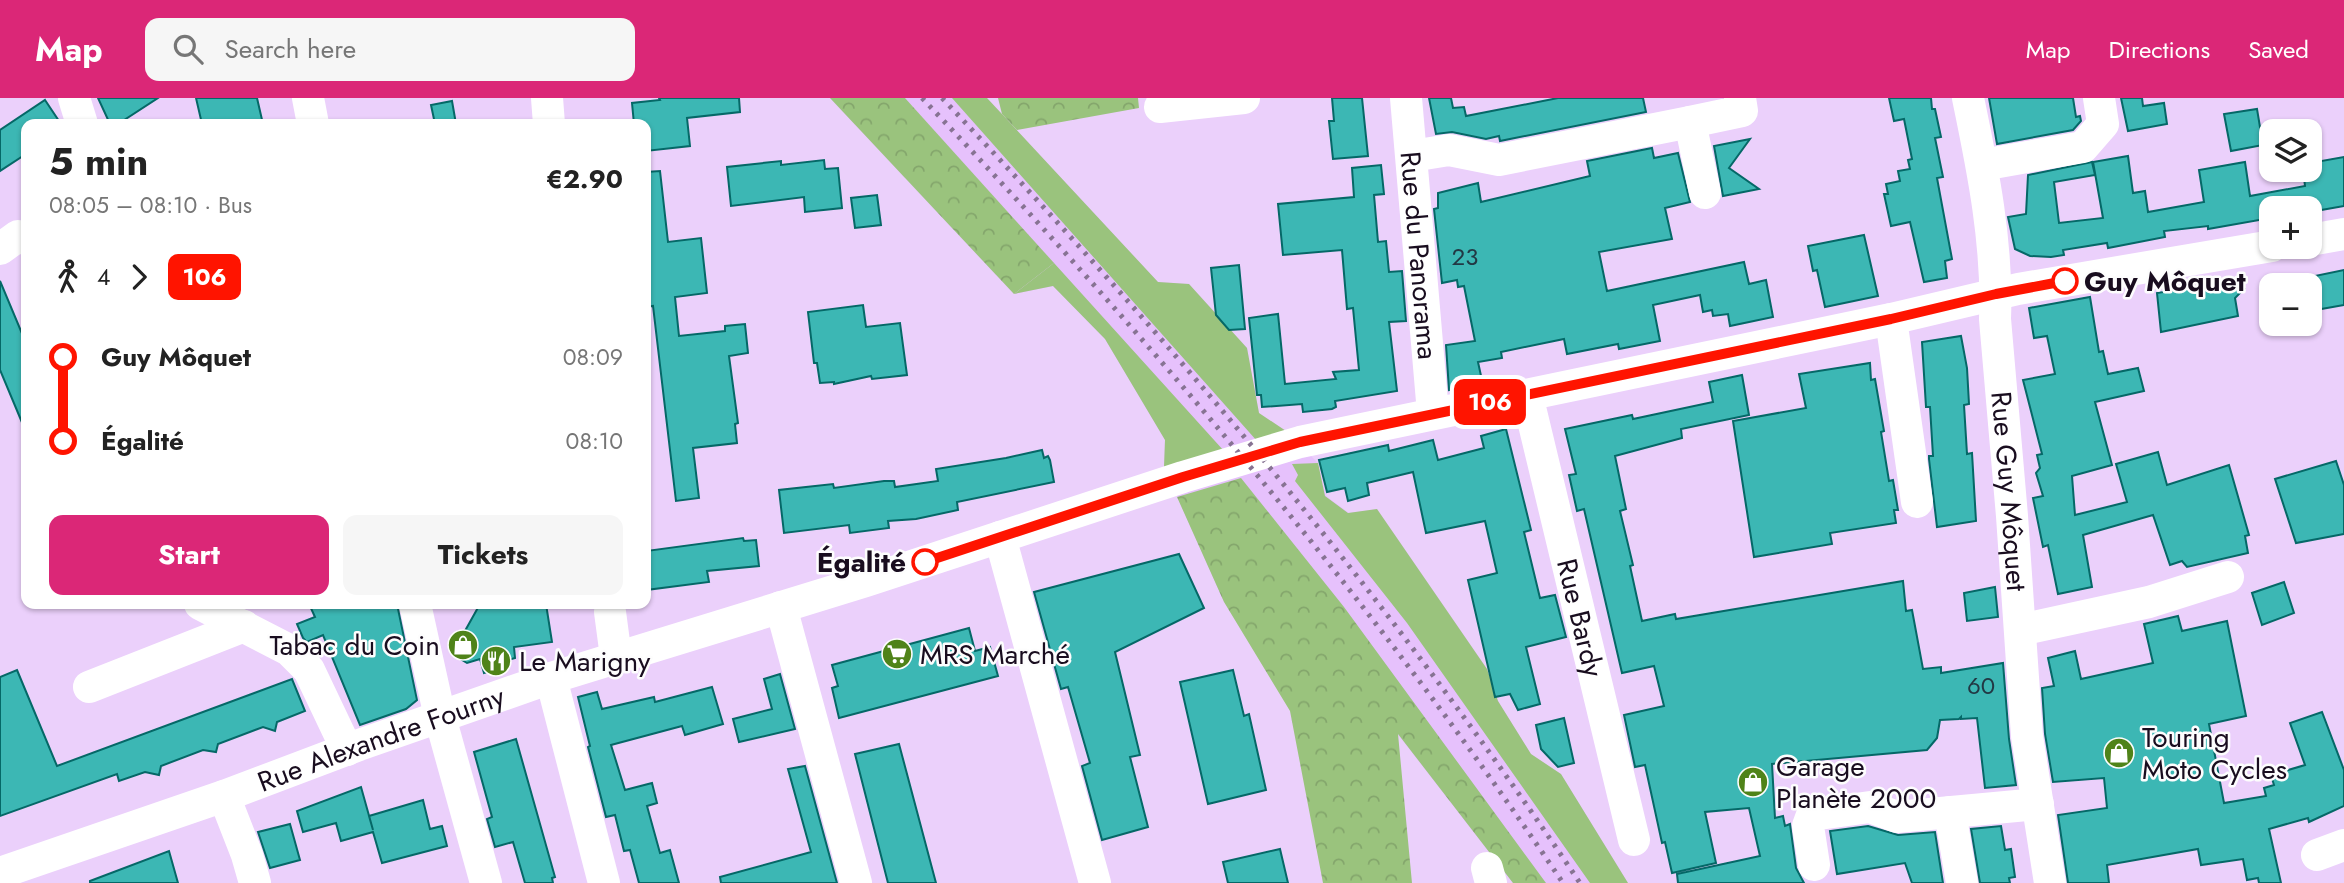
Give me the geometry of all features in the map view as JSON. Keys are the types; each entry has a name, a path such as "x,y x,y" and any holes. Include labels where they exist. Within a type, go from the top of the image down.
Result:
{"street":[{"path":"74,98 80,119"},
{"path":"308,98 312,119"},
{"path":"547,98 549,119"},
{"path":"1160,107 1244,98"},
{"name":"Rue du Panorama","path":"1406,98 1433,413"},
{"path":"1412,156 1449,150 1499,160 1742,111 1740,98"},
{"name":"Rue Guy Môquet","path":"1968,98 1982,165 1996,294 1995,319 2027,736 2050,883"},
{"path":"1982,165 2084,147 2103,124 2099,98"},
{"path":"1690,122 1705,193"},
{"path":"2322,238 2344,234"},
{"path":"0,248 18,236 21,237"},
{"name":"Rue Alexandre Fourny","path":"0,873 224,796 551,678 866,581 1183,477 1300,442 1891,319 1996,294 2259,248"},
{"path":"1891,319 1917,502"},
{"name":"Rue Bardy","path":"1527,395 1634,841"},
{"path":"1000,537 1094,883"},
{"path":"2020,630 2149,602 2228,577"},
{"path":"781,607 856,883"},
{"path":"210,609 289,650 309,670 347,750"},
{"path":"416,609 440,718 485,883"},
{"path":"610,612 615,657"},
{"path":"89,687 244,626"},
{"path":"551,678 604,883"},
{"path":"224,796 255,883"},
{"path":"1814,865 1808,826 1812,815 1870,807 1897,817 2038,804"},
{"path":"1950,812 1962,883"}],"shaded area":[{"path":"830,98 987,98 1158,282 1189,284 1247,348 1259,413 1286,431 1318,463 1326,496 1349,513 1377,509 1487,669 1498,701 1531,754 1561,774 1628,883 1513,883 1403,741 1262,572 1224,602 1164,467 1165,440 1105,339 1053,286 1014,294"}],"green space":[{"path":"830,98 905,98 1054,263 1014,294"},
{"path":"952,98 987,98 1158,282 1189,284 1247,348 1259,413 1286,431 1257,441"},
{"path":"998,98 1138,98 1139,108 1017,130 1002,114"},
{"path":"1054,263 1224,451 1164,467 1165,440 1105,339 1053,286 1014,294"},
{"path":"1318,463 1325,496 1348,513 1377,509 1487,669 1498,701 1531,754 1561,774 1628,883 1590,883 1407,623 1295,481 1298,475 1292,464"},
{"path":"1241,478 1344,607 1546,883 1513,883 1398,734 1412,883 1323,883 1290,711 1224,602 1177,497"}],"building":[{"path":"98,98 158,98 126,119 108,119"},
{"path":"196,98 257,98 262,119 201,119"},
{"path":"659,98 739,98 740,112 687,118 690,146 651,150 651,119 634,119 632,103 660,100"},
{"path":"1332,98 1362,98 1368,156 1333,159 1329,121 1334,121"},
{"path":"1429,98 1451,98 1453,108 1464,107 1466,116 1558,98 1643,98 1646,112 1500,141 1499,136 1486,139 1452,132 1436,134"},
{"path":"1889,98 1931,98 1932,109 1935,109 1941,137 1935,138 1943,177 1937,178 1952,259 1945,261 1947,278 1924,282 1910,222 1891,226 1884,194 1888,194 1886,184 1900,181 1898,171 1910,169 1908,160 1912,159 1904,119 1894,121"},
{"path":"1989,98 2073,98 2076,117 2080,116 2081,121 2073,130 1997,144"},
{"path":"2121,98 2142,98 2143,106 2164,103 2167,124 2128,131"},
{"path":"45,100 58,119 21,119 21,157 0,171 0,130"},
{"path":"452,101 455,119 434,119 431,105"},
{"path":"2257,109 2259,146 2231,151 2224,114"},
{"path":"1750,139 1729,168 1759,189 1723,196 1714,146"},
{"path":"1652,148 1654,158 1678,153 1690,202 1665,208 1672,239 1599,252 1607,291 1744,262 1749,284 1766,280 1773,317 1730,326 1728,314 1713,316 1712,310 1703,312 1700,295 1653,305 1660,341 1619,349 1618,344 1567,354 1564,339 1501,352 1502,358 1478,362 1483,385 1449,390 1446,345 1475,341 1464,286 1458,287 1457,280 1442,283 1434,209 1438,208 1438,193 1478,183 1481,202 1590,176 1587,161"},
{"path":"2128,156 2133,193 2145,191 2148,212 2204,202 2199,170 2245,162 2250,196 2305,186 2304,182 2322,182 2322,161 2344,157 2344,206 2322,210 2322,196 2259,196 2259,220 2208,229 2208,226 2164,231 2165,237 2108,248 2107,243 2063,250 2064,255 2051,257 2030,256 2015,249 2008,217 2026,214 2028,175 2092,162 2095,175 2054,182 2059,223 2103,218 2093,162"},
{"path":"824,160 825,169 838,168 842,208 805,212 804,197 731,206 727,167"},
{"path":"1381,165 1384,194 1374,195 1378,242 1386,241 1389,272 1402,271 1406,321 1389,322 1397,391 1335,401 1336,407 1332,409 1303,412 1302,404 1262,407 1261,395 1257,395 1249,318 1278,314 1285,384 1336,379 1333,372 1359,370 1353,308 1347,309 1342,250 1283,255 1278,204 1354,197 1352,168"},
{"path":"660,171 668,242 701,238 707,293 675,297 679,336 725,331 725,326 745,324 748,353 729,356 738,423 735,424 737,443 693,448 699,498 676,501 651,306 651,172"},
{"path":"877,195 881,225 855,228 851,198"},
{"path":"1864,235 1878,296 1825,307 1817,270 1813,271 1808,246"},
{"path":"1239,265 1245,329 1229,330 1216,315 1211,268"},
{"path":"2344,270 2344,305 2322,309 2322,275"},
{"path":"0,281 21,331 21,420 0,370"},
{"path":"2225,282 2244,289 2235,298 2238,316 2161,332 2157,293"},
{"path":"2090,297 2099,352 2103,351 2108,374 2138,368 2144,391 2095,402 2112,465 2072,476 2075,515 2127,502 2116,464 2158,452 2167,485 2229,465 2249,535 2245,536 2248,553 2187,567 2182,561 2170,565 2153,515 2083,535 2092,587 2058,594 2048,545 2043,547 2033,498 2043,496 2036,473 2040,468 2037,455 2042,454 2023,380 2055,374 2047,336 2034,338 2029,308"},
{"path":"863,305 866,327 900,323 907,375 872,379 871,376 834,384 820,383 817,363 814,363 808,312"},
{"path":"1961,336 1967,368 1969,404 1964,405 1967,454 1972,453 1976,521 1937,527 1929,459 1929,456 1933,456 1930,407 1926,407 1922,342"},
{"path":"1870,363 1871,380 1875,379 1884,431 1881,432 1889,481 1893,480 1898,510 1894,510 1896,523 1830,533 1832,544 1754,557 1733,421 1806,408 1799,374"},
{"path":"1742,375 1749,415 1681,429 1682,438 1615,456 1626,509 1620,511 1633,565 1630,566 1642,621 1675,614 1676,619 1903,581 1906,611 1912,610 1923,669 1941,667 1941,673 2003,663 2016,785 1985,788 1977,718 1940,720 1937,738 1927,750 1772,764 1775,818 1783,816 1785,826 1790,824 1796,868 1804,883 1678,883 1677,874 1760,856 1749,808 1705,812 1716,863 1672,873 1665,842 1662,843 1645,765 1635,767 1624,715 1664,706 1654,666 1622,673 1584,509 1577,511 1569,475 1576,474 1565,429 1632,415 1633,419 1713,402 1709,382"},
{"path":"1506,429 1531,530 1524,532 1540,598 1555,595 1566,637 1526,647 1540,704 1518,710 1510,694 1495,697 1468,580 1497,573 1485,521 1426,533 1413,472 1367,483 1369,495 1348,501 1345,488 1327,492 1319,460 1388,445 1389,451 1433,440 1438,460 1484,448 1481,436"},
{"path":"1042,450 1044,458 1048,456 1050,460 1054,482 957,502 958,510 916,519 888,521 889,528 850,533 849,525 784,533 779,490 833,484 834,488 884,481 894,481 895,487 938,481 936,469"},
{"path":"2336,461 2344,485 2344,534 2296,543 2275,479"},
{"path":"743,538 744,541 756,540 759,566 707,571 709,582 651,589 651,550"},
{"path":"1179,554 1204,608 1115,652 1140,755 1130,757 1148,827 1102,840 1082,766 1090,763 1068,687 1061,689 1034,592"},
{"path":"2284,582 2294,613 2262,625 2252,593"},
{"path":"1995,587 1998,617 1967,621 1964,593"},
{"path":"311,609 398,609 417,700 406,709 360,725 323,635 307,642 297,624 315,617"},
{"path":"477,609 547,609 552,642 514,647 515,658 508,660 508,666 484,673 480,659 467,663 459,658 456,647"},
{"path":"2178,616 2182,631 2227,621 2246,716 2209,724 2224,803 2266,796 2264,788 2274,785 2271,775 2305,765 2290,723 2322,712 2344,770 2344,806 2309,822 2308,818 2269,829 2281,883 2259,883 2258,878 2247,880 2243,859 2201,865 2198,849 2107,865 2109,883 2068,883 2058,815 2107,808 2104,778 2053,782 2045,734 2042,688 2054,686 2048,658 2075,651 2081,679 2153,663 2144,624"},
{"path":"969,628 975,651 990,647 998,676 839,718 832,688 838,686 832,665"},
{"path":"17,670 57,766 292,679 305,711 277,722 275,731 263,727 218,744 216,752 203,750 161,766 159,775 145,772 119,781 117,774 0,816 0,677"},
{"path":"1233,670 1244,716 1249,714 1266,790 1208,804 1180,682"},
{"path":"780,674 795,729 739,742 733,719 772,709 764,679"},
{"path":"712,687 723,724 685,735 682,726 611,745 625,790 652,783 657,803 647,806 660,853 670,850 679,883 639,883 630,850 624,851 615,815 606,817 578,697 597,692 602,709 654,697 655,702"},
{"path":"1564,718 1574,763 1558,767 1541,749 1536,725"},
{"path":"516,739 555,877 552,878 553,883 525,883 513,842 495,847 487,819 492,817 474,752"},
{"path":"899,744 936,883 888,883 855,754"},
{"path":"805,766 837,883 721,883 720,877 811,852 788,769"},
{"path":"361,787 369,816 423,800 430,829 442,826 447,846 382,863 373,832 341,841 336,823 303,832 297,811"},
{"path":"290,824 300,860 270,868 258,832"},
{"path":"1868,826 1898,835 1935,832 1943,883 1912,883 1905,863 1837,874 1830,831"},
{"path":"2001,826 2005,850 2011,849 2015,877 2009,878 2010,883 1980,883 1971,829"},
{"path":"1280,849 1288,883 1228,883 1223,862"},
{"path":"169,851 178,883 90,883 90,881"}],"railway":[{"path":"922,98 1094,285 1259,477 1416,676 1563,883"},
{"path":"942,98 1113,284 1278,477 1434,676 1580,883"}],"bus line":[{"name":"106","path":"925,562 1183,477 1300,442 2065,281"}],"place":[{"name":"Guy Môquet","path":"2065,281"},
{"name":"Égalité","path":"925,562"},
{"name":"Tabac du Coin","path":"463,645"},
{"name":"MRS Marché","path":"897,654"},
{"name":"Le Marigny","path":"496,661"},
{"name":"Touring Moto Cycles","path":"2119,753"},
{"name":"Garage Planète 2000","path":"1753,782"}]}
